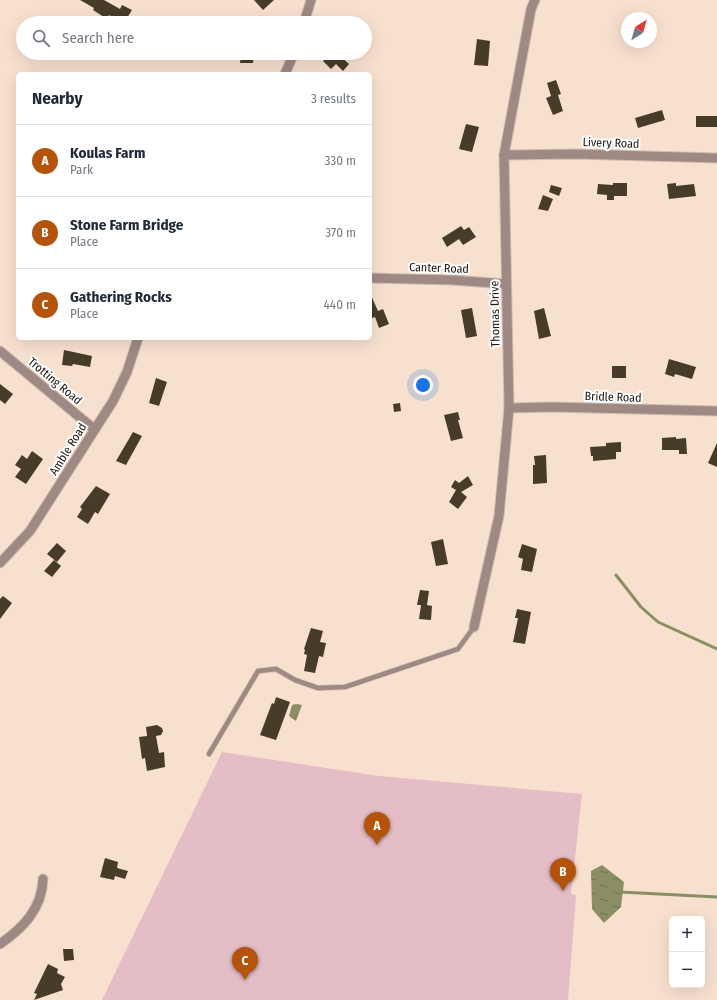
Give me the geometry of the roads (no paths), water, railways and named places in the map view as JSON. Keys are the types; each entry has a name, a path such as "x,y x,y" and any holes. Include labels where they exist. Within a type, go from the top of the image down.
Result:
{"street":[{"path":"306,16 311,0"},
{"name":"Thomas Drive","path":"474,627 499,516 509,408 504,155 531,9 535,0"},
{"path":"286,72 291,60"},
{"name":"Livery Road","path":"504,155 576,154 717,158"},
{"name":"Canter Road","path":"372,278 452,280 506,284"},
{"name":"Amble Road","path":"0,563 30,531 116,395 127,372 137,340"},
{"name":"Trotting Road","path":"0,351 94,429"},
{"name":"Bridle Road","path":"509,408 551,407 717,411"},
{"path":"0,944 15,933 36,908 41,898 43,879"}],"lane":[{"path":"209,754 258,671 276,669 295,680 318,688 345,687 458,649 474,627"}],"water":[{"path":"292,705 302,705 296,721 289,716"},
{"path":"602,865 624,882 621,907 604,923 592,909 591,871"}],"waterway":[{"path":"616,575 641,607 658,622 717,649"},
{"path":"620,892 717,897"}],"place":[{"name":"Koulas Farm","path":"377,845"},
{"name":"Stone Farm Bridge","path":"563,891"},
{"name":"Gathering Rocks","path":"245,980"}]}
